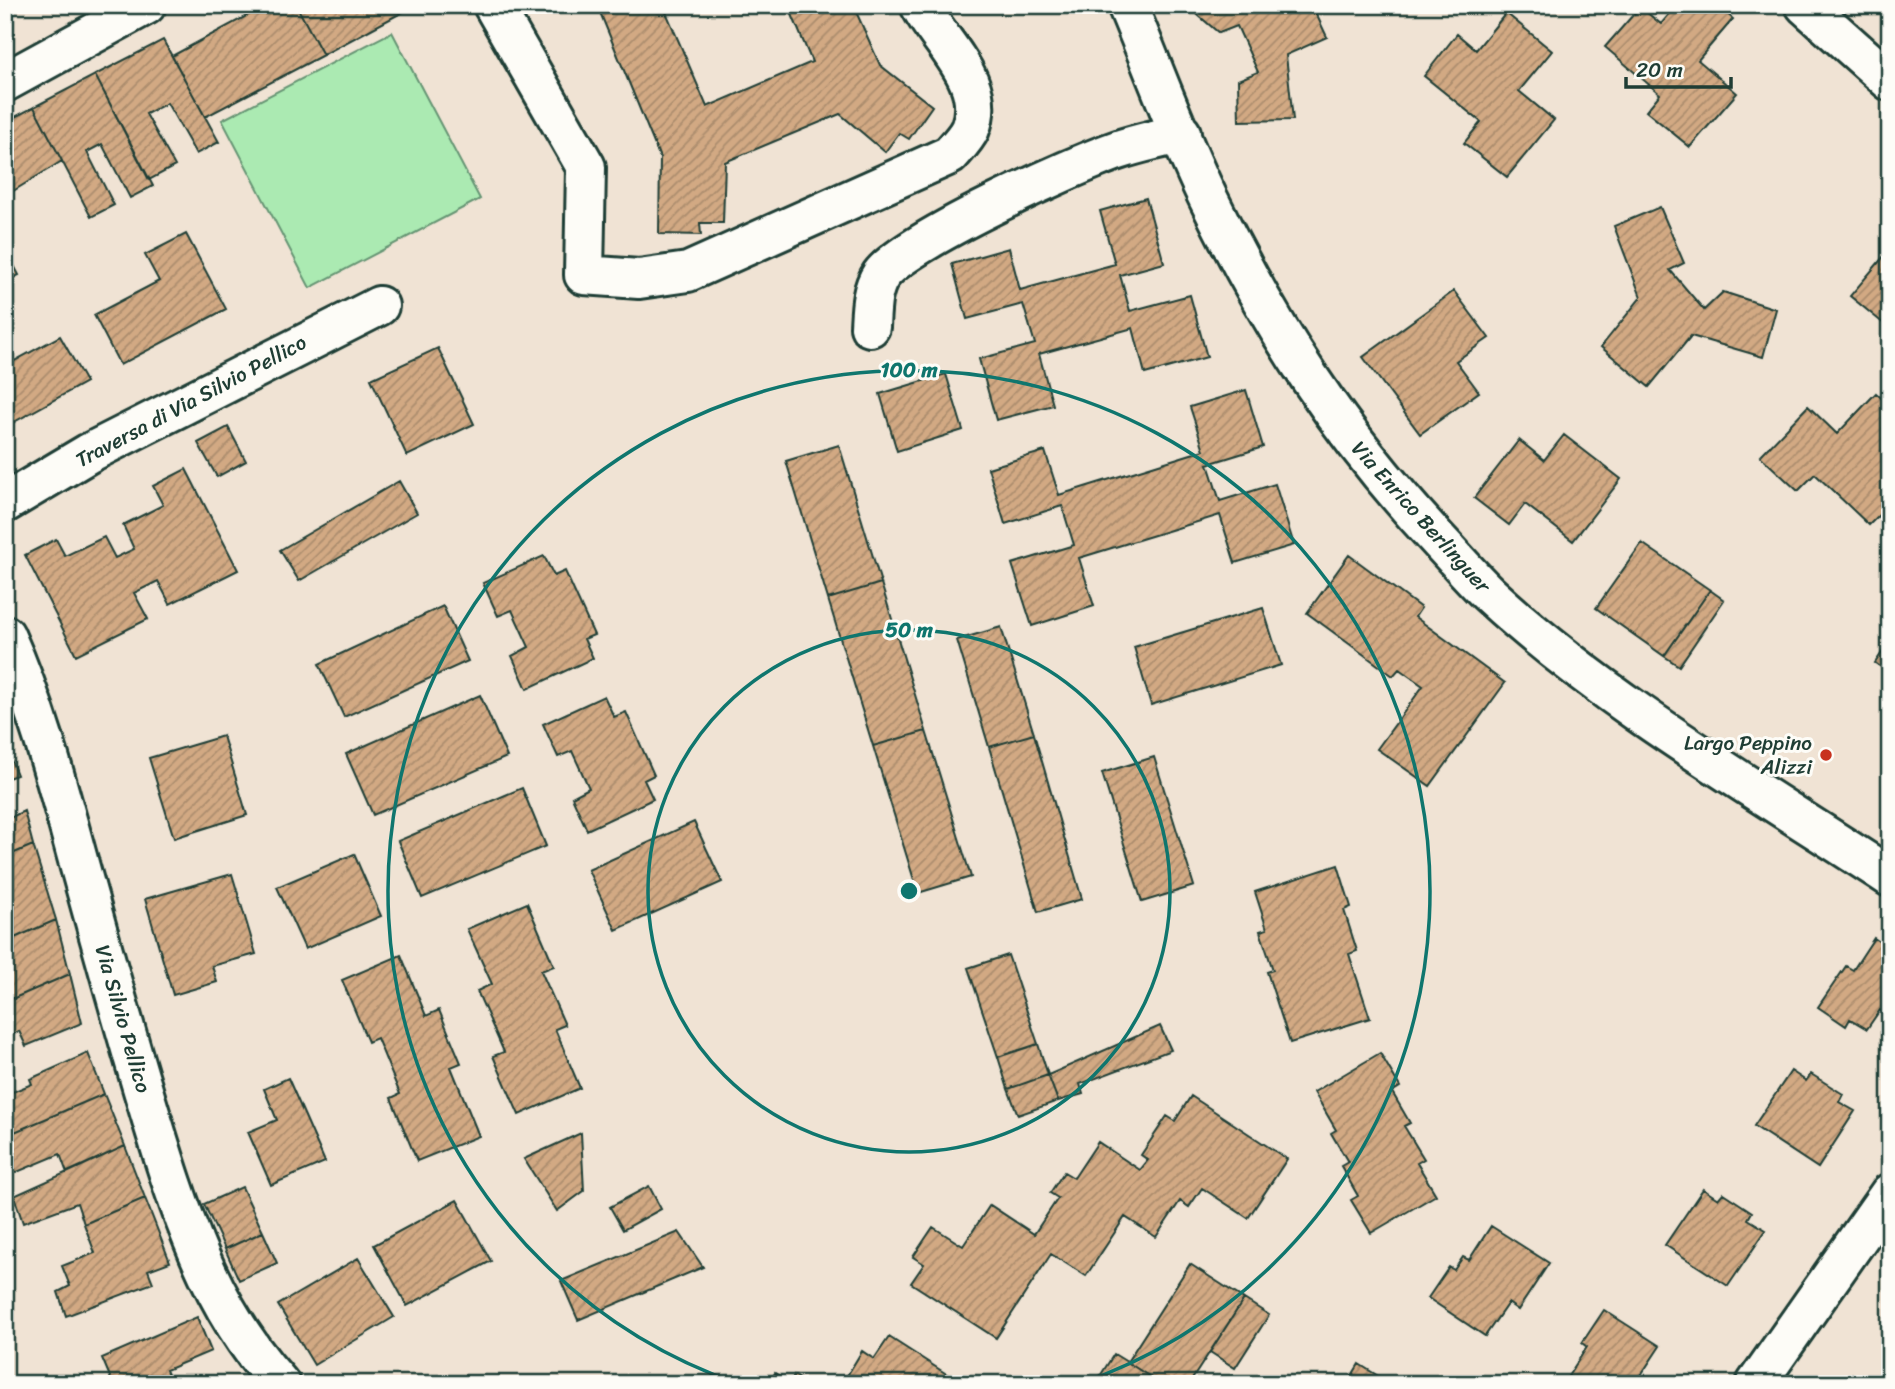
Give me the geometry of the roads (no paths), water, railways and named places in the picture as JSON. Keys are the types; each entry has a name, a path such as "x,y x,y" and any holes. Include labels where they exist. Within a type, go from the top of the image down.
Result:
{"street":[{"path":"5,82 146,5"},
{"path":"493,5 586,167 584,275 639,279 688,272 950,155 969,131 975,110 973,88 958,61 933,31 920,5"},
{"name":"Via Enrico Berlinguer","path":"1127,5 1207,196 1302,370 1349,438 1410,510 1490,595 1651,721 1890,877"},
{"path":"1805,5 1890,81"},
{"path":"870,327 872,300 881,275 900,255 990,208 1094,160 1118,150 1181,133"},
{"name":"Traversa di Via Silvio Pellico","path":"5,503 89,453 379,306"},
{"name":"Via Silvio Pellico","path":"5,635 46,741 124,1026 197,1256 223,1308 257,1359 280,1384"},
{"path":"1756,1384 1890,1193"}],"place":[{"name":"Largo Peppino Alizzi","path":"1826,755"}]}
